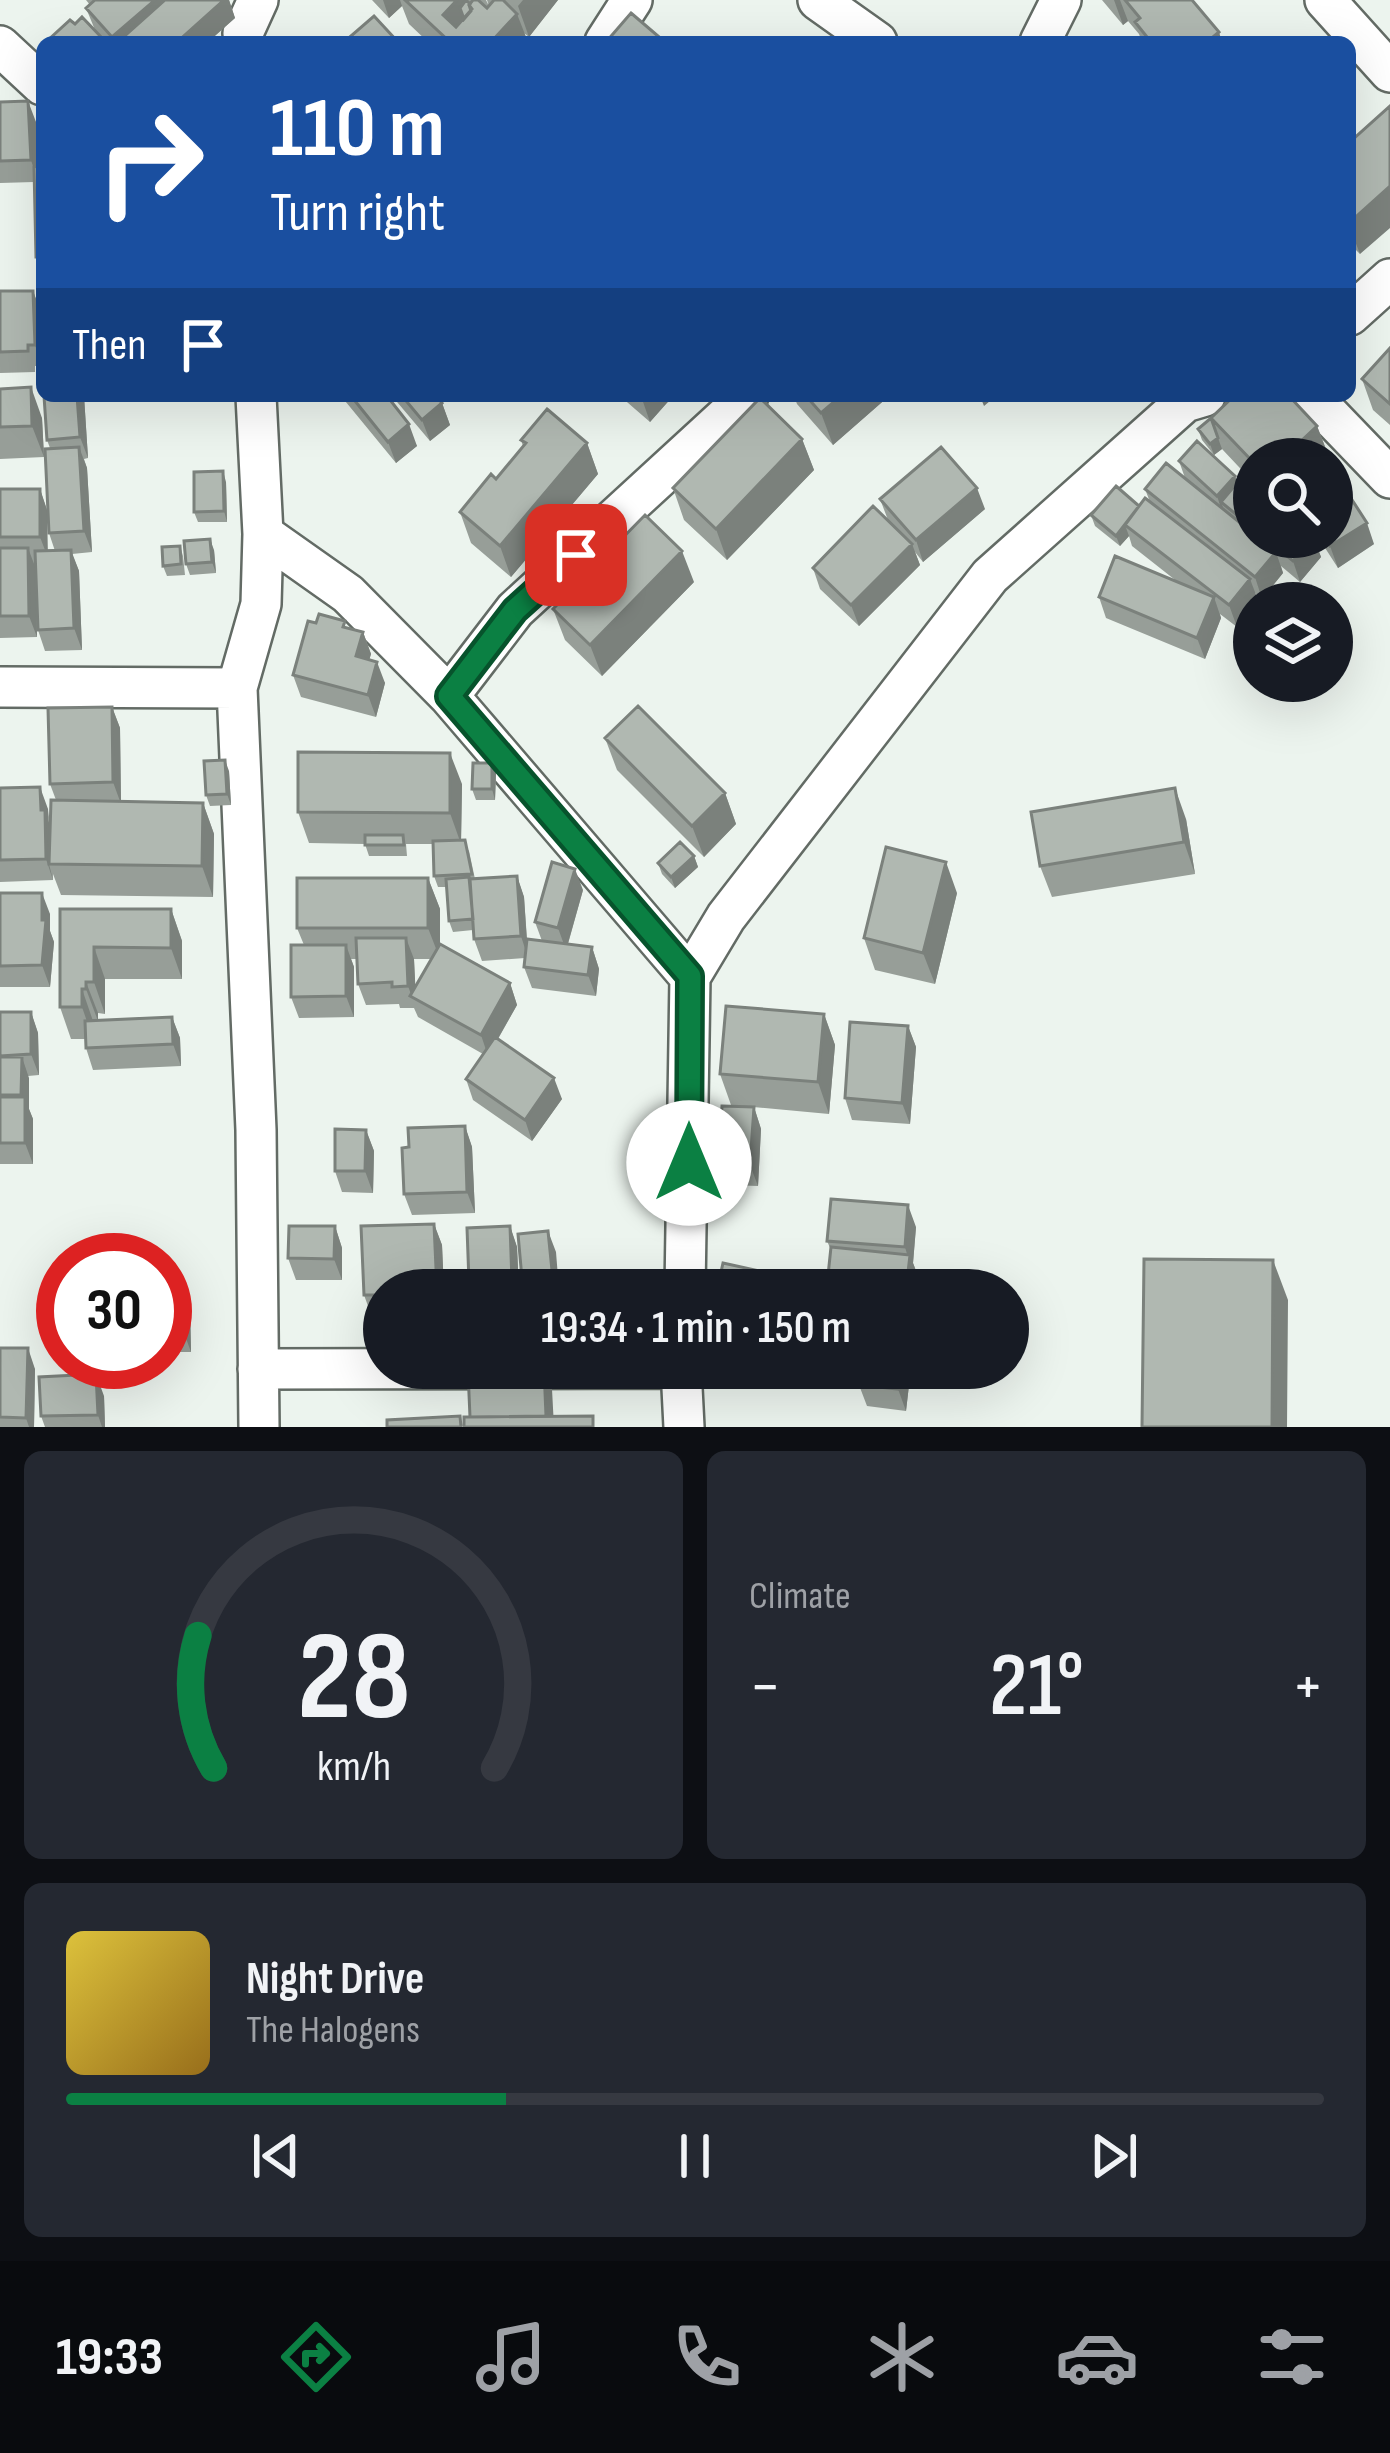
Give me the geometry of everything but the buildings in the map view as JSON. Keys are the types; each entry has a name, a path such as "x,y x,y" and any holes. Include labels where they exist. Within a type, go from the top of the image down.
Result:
{"street":[{"path":"243,36 259,0"},
{"path":"609,36 632,0"},
{"path":"818,0 869,36"},
{"path":"1043,36 1060,0"},
{"path":"1325,0 1390,72"},
{"path":"0,46 36,79"},
{"path":"1356,310 1390,279"},
{"path":"256,402 263,534 261,604 237,688 256,1130 259,1427"},
{"path":"449,696 515,610 741,402"},
{"path":"685,1269 690,976 726,916 990,576 1186,402"},
{"path":"1317,402 1390,478"},
{"path":"263,534 348,594 449,696 690,976"},
{"path":"0,687 237,688"},
{"path":"258,1369 363,1369"},
{"path":"682,1389 684,1427"}],"route":[{"path":"576,555 515,610 449,696 690,976 689,1163"}]}
